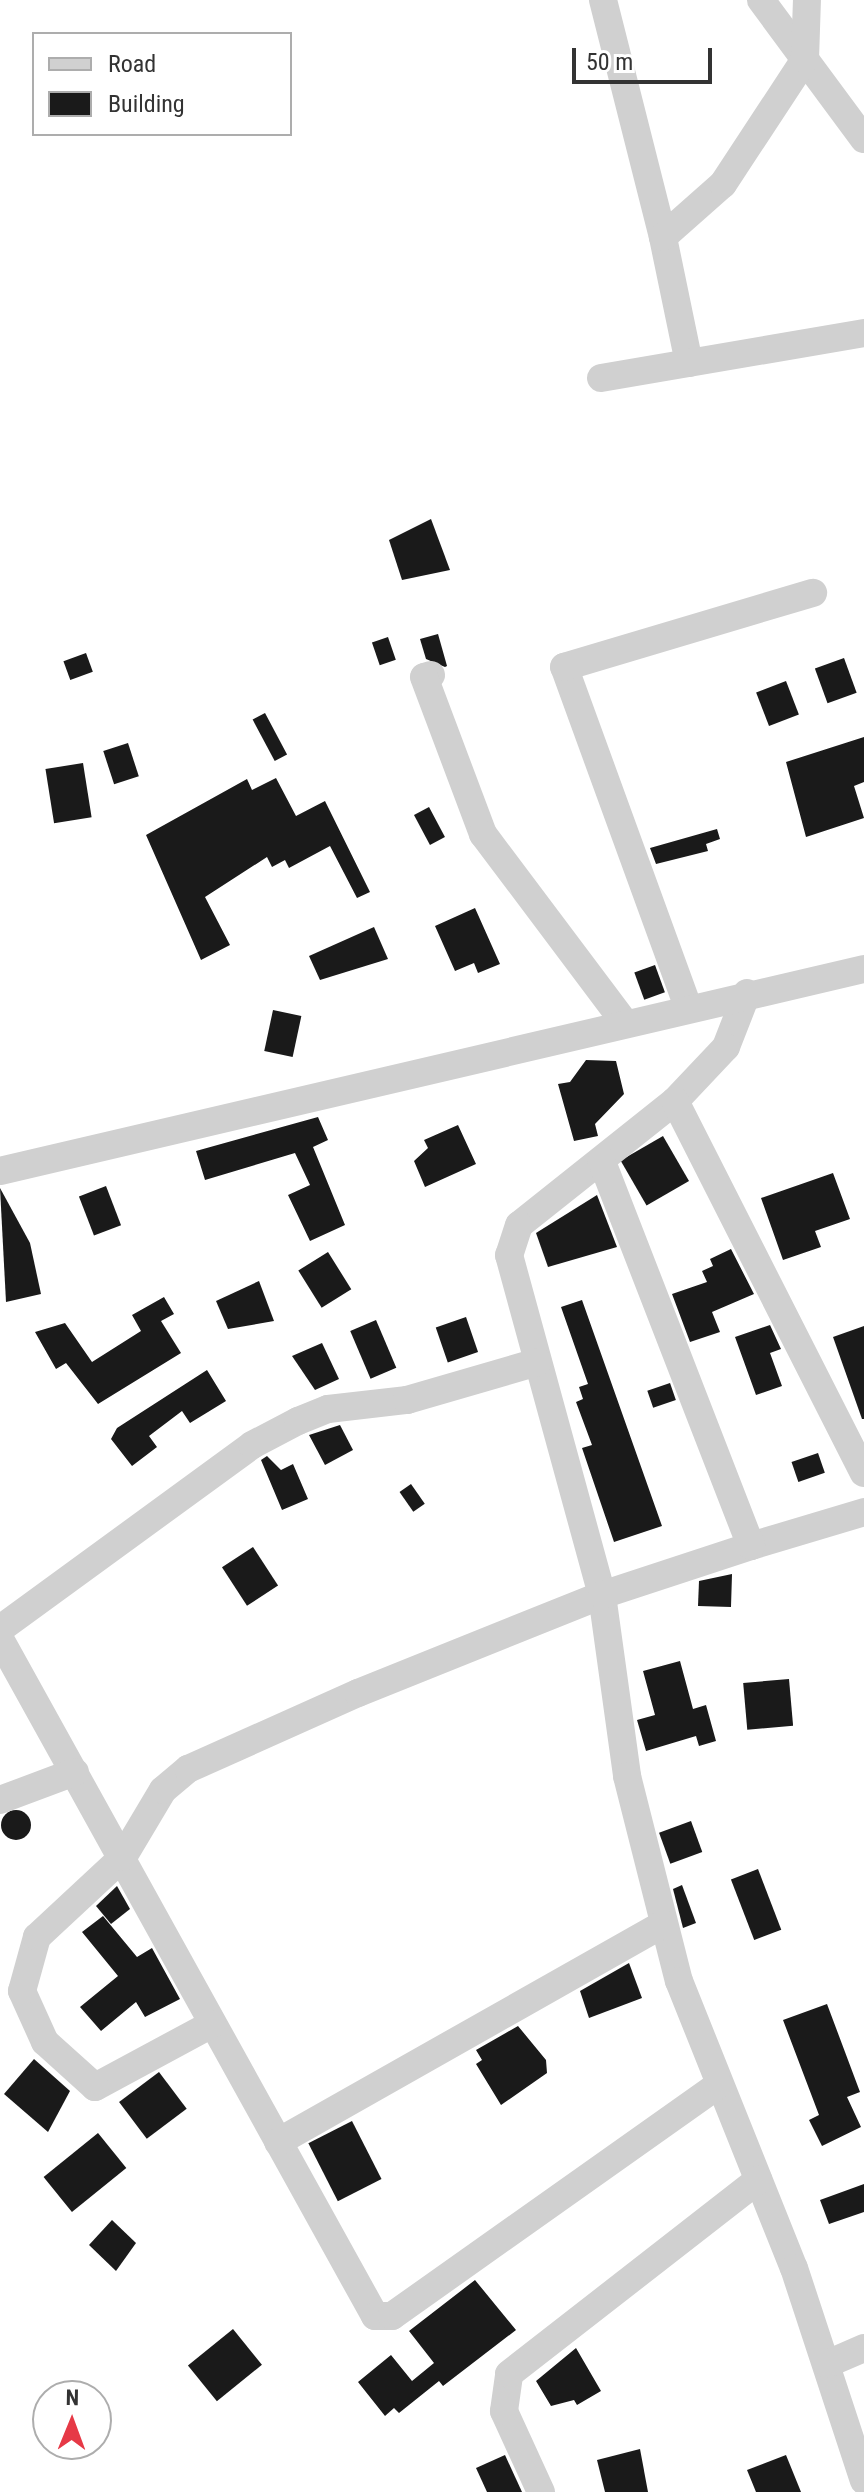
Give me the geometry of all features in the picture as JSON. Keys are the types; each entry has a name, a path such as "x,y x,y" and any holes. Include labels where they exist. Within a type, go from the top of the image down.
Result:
{"street":[{"path":"603,0 663,237 689,363"},
{"path":"761,0 864,139"},
{"path":"663,237 723,184 805,59 807,0"},
{"path":"601,378 864,333"},
{"path":"688,1007 564,667 813,593"},
{"path":"431,675 424,677 483,834 624,1022"},
{"path":"0,1171 747,993 864,969"},
{"path":"747,993 726,1047 675,1101 519,1225 509,1243 602,1595 614,1708 664,1924 718,2085 758,2180 827,2364 864,2481"},
{"path":"675,1101 864,1473"},
{"path":"602,1161 751,1546"},
{"path":"0,1629 252,1445 298,1421 328,1409 407,1400 538,1362"},
{"path":"212,2024 106,2086 83,2080 45,2042 22,1991 24,1967 37,1937 123,1857 163,1790 188,1769 602,1595 864,1512"},
{"path":"0,1639 123,1857 365,2308 392,2316 718,2085"},
{"path":"0,1800 75,1772"},
{"path":"278,2142 664,1924"},
{"path":"541,2492 504,2411 509,2374 758,2180"},
{"path":"827,2364 864,2348"}],"building":[{"path":"431,519 450,570 402,580 389,540"},
{"path":"438,634 445,667 426,659 420,639"},
{"path":"388,637 396,660 380,665 372,643"},
{"path":"86,653 93,672 70,680 63,661"},
{"path":"844,658 857,693 828,703 815,669"},
{"path":"786,681 799,715 769,726 756,692"},
{"path":"265,713 287,754 275,761 253,720"},
{"path":"864,737 864,782 854,786 864,818 806,837 786,762"},
{"path":"128,743 139,776 114,784 103,751"},
{"path":"83,763 92,817 54,823 45,769"},
{"path":"276,778 296,816 325,801 370,892 357,898 330,846 289,868 285,860 272,867 267,857 205,897 230,945 201,960 146,835 247,779 252,790"},
{"path":"429,807 445,837 430,845 414,815"},
{"path":"717,829 720,839 706,844 708,851 656,864 650,848"},
{"path":"475,908 500,964 478,973 474,963 455,971 435,926"},
{"path":"374,927 388,959 320,980 309,956"},
{"path":"655,965 665,992 644,1000 634,973"},
{"path":"273,1010 301,1016 293,1057 264,1051"},
{"path":"586,1060 616,1061 624,1094 595,1124 598,1136 574,1141 558,1084 570,1082"},
{"path":"318,1117 328,1140 313,1147 345,1225 310,1241 288,1195 310,1185 295,1153 205,1180 196,1151"},
{"path":"458,1125 476,1164 425,1187 414,1161 428,1148 424,1140"},
{"path":"663,1136 689,1181 647,1206 621,1160"},
{"path":"833,1173 850,1219 815,1231 821,1247 783,1260 761,1198"},
{"path":"106,1186 121,1225 94,1236 79,1196"},
{"path":"0,1188 30,1243 41,1294 6,1302"},
{"path":"597,1195 617,1247 548,1267 536,1233"},
{"path":"731,1249 754,1294 712,1312 720,1332 690,1342 672,1294 707,1282 702,1271 713,1266 710,1259"},
{"path":"328,1252 351,1289 322,1308 298,1271"},
{"path":"259,1281 274,1321 228,1329 216,1301"},
{"path":"164,1297 174,1314 161,1321 181,1353 98,1404 66,1363 56,1369 35,1332 65,1323 92,1362 141,1331 132,1315"},
{"path":"582,1300 662,1526 614,1542 582,1448 592,1445 576,1402 583,1399 579,1387 588,1384 561,1307"},
{"path":"466,1317 478,1352 448,1362 436,1327"},
{"path":"376,1320 396,1368 371,1379 350,1331"},
{"path":"770,1325 781,1349 770,1353 782,1386 756,1395 735,1337"},
{"path":"864,1326 864,1419 862,1419 833,1337"},
{"path":"322,1343 339,1379 315,1390 292,1356"},
{"path":"207,1370 226,1401 190,1423 182,1411 149,1436 157,1447 132,1466 111,1439 117,1428"},
{"path":"670,1383 676,1400 653,1408 647,1391"},
{"path":"340,1425 353,1450 325,1465 309,1435"},
{"path":"818,1453 825,1473 798,1482 792,1462"},
{"path":"267,1456 281,1470 293,1464 308,1499 282,1510 261,1460"},
{"path":"411,1484 425,1504 413,1512 400,1492"},
{"path":"253,1547 278,1586 247,1606 222,1567"},
{"path":"732,1574 731,1607 698,1606 699,1581"},
{"path":"680,1661 693,1709 706,1705 716,1741 699,1746 696,1736 646,1751 637,1720 655,1715 643,1671"},
{"path":"789,1679 793,1726 747,1730 743,1683"},
{"path":"16,1810 27,1814 31,1825 27,1836 16,1840 5,1836 1,1825 5,1814"},
{"path":"691,1821 702,1852 670,1864 659,1833"},
{"path":"758,1869 781,1930 754,1940 731,1879"},
{"path":"682,1885 696,1923 683,1928 673,1889"},
{"path":"117,1886 130,1909 111,1924 96,1906"},
{"path":"103,1916 137,1957 152,1948 180,1999 145,2017 136,2002 101,2031 80,2007 118,1976 82,1932"},
{"path":"629,1963 642,1998 589,2018 580,1991"},
{"path":"827,2004 860,2092 847,2097 861,2127 822,2146 809,2120 819,2115 783,2020"},
{"path":"518,2026 546,2060 547,2073 501,2105 476,2064 482,2060 476,2050"},
{"path":"34,2059 70,2091 48,2132 4,2094"},
{"path":"159,2072 187,2109 147,2139 119,2102"},
{"path":"352,2121 382,2179 338,2201 308,2143"},
{"path":"98,2133 126,2168 72,2212 44,2177"},
{"path":"864,2184 864,2212 829,2224 820,2200"},
{"path":"112,2220 136,2243 116,2271 89,2245"},
{"path":"475,2280 516,2330 443,2386 439,2381 399,2413 394,2408 385,2416 358,2382 391,2355 412,2381 434,2363 409,2331"},
{"path":"233,2329 262,2365 217,2401 188,2366"},
{"path":"576,2348 601,2391 577,2405 574,2400 551,2406 536,2381"},
{"path":"640,2449 648,2492 605,2492 597,2460"},
{"path":"505,2455 522,2492 487,2492 476,2468"},
{"path":"786,2455 801,2492 756,2492 747,2470"}]}
